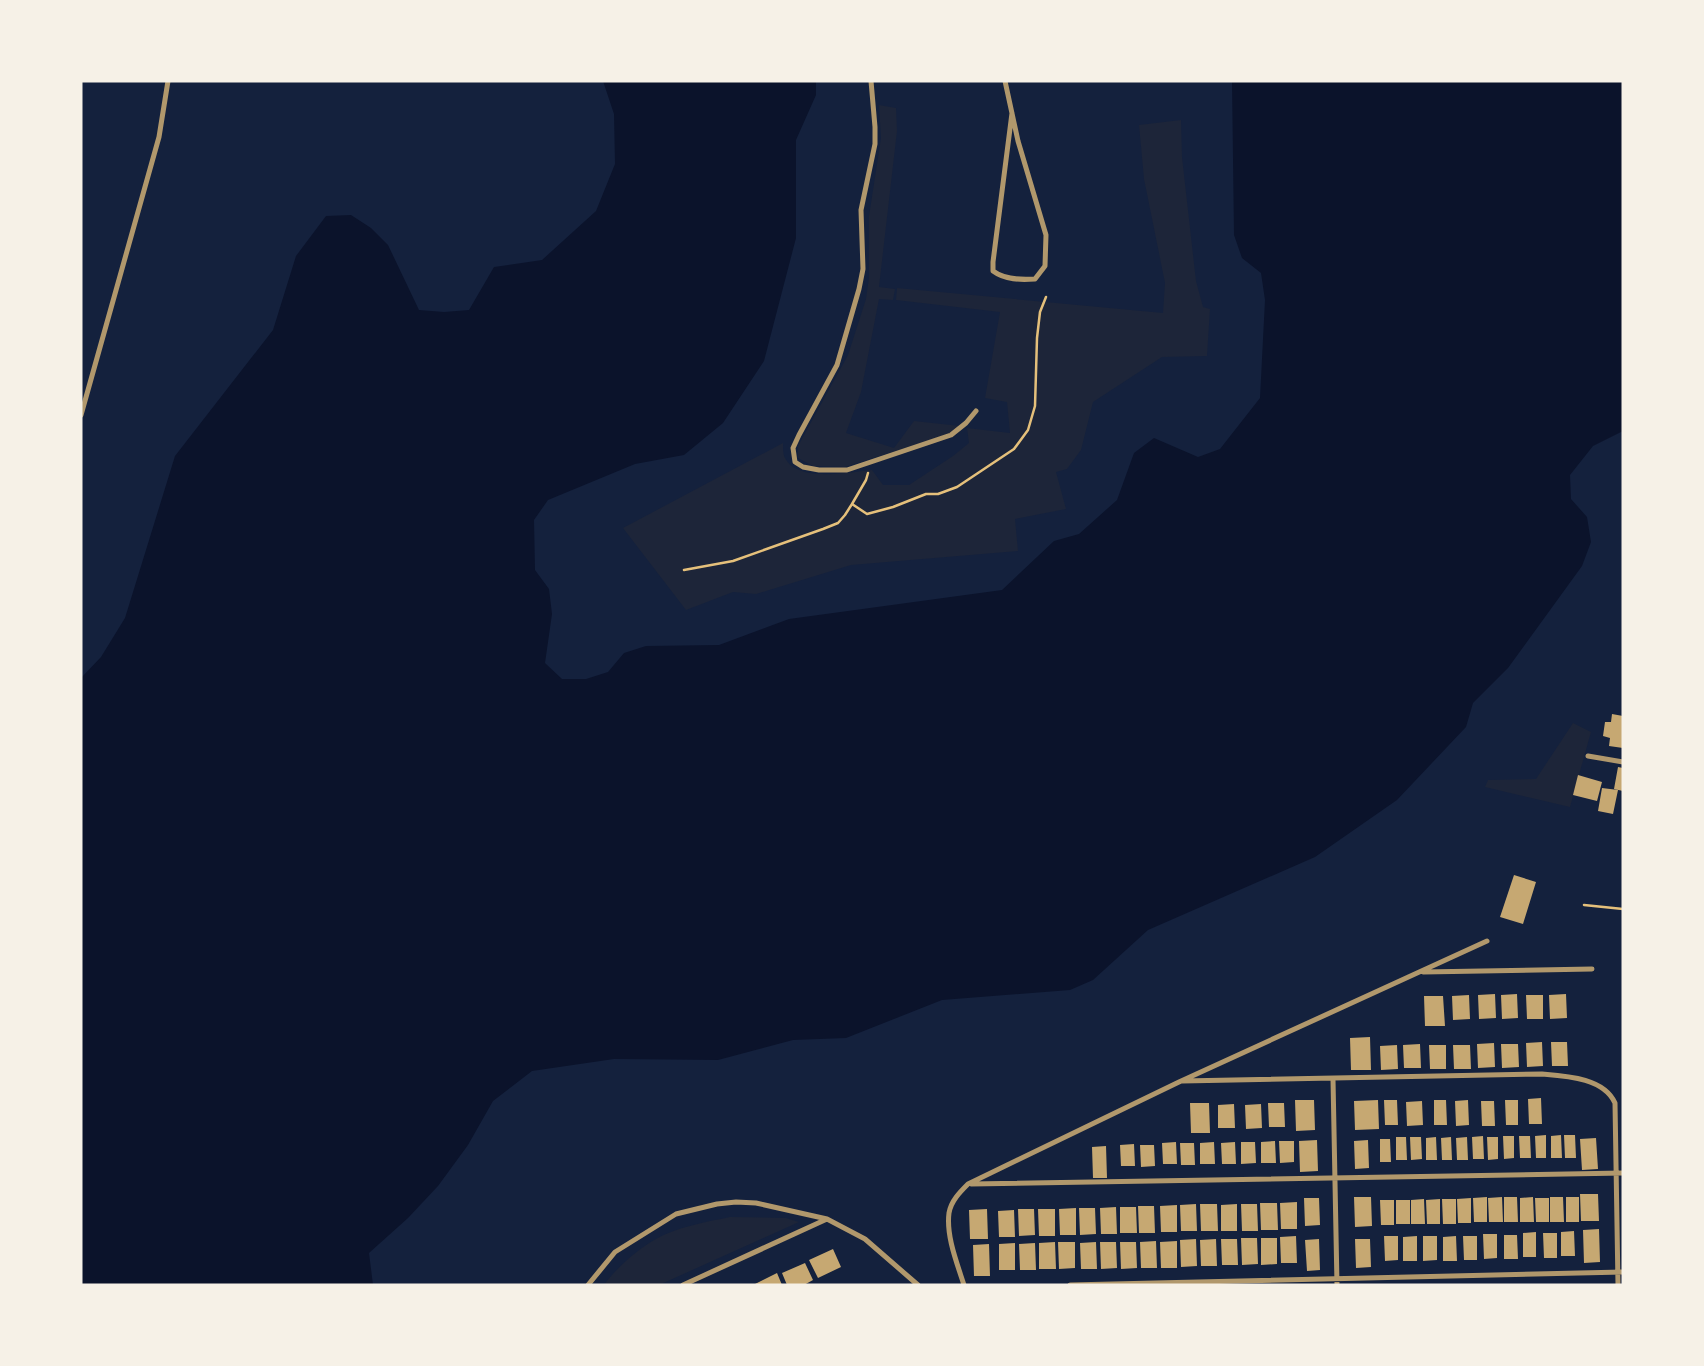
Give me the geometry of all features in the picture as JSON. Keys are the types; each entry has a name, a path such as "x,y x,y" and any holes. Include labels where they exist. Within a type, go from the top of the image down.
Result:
{"street":[{"path":"81,415 159,137 168,81"},
{"path":"871,81 875,144 861,210 863,269 837,365 799,436 794,448 795,462 803,467 819,470 846,470 951,434 966,423 976,411"},
{"path":"1005,81 1012,113 1018,141 1046,235 1044,266 1035,278 1022,280 999,275 993,271 1012,113"},
{"path":"1588,756 1623,762"},
{"path":"964,1285 950,1237 949,1212 958,1193 968,1184 1180,1082 1487,941"},
{"path":"1420,972 1592,969"},
{"path":"1180,1082 1542,1074 1567,1076 1591,1083 1607,1091 1615,1104 1620,1272 1618,1285"},
{"path":"1333,1079 1337,1282"},
{"path":"968,1184 1623,1173"},
{"path":"588,1285 615,1252 676,1214 717,1204 736,1202 756,1203 827,1219 865,1239 918,1285"},
{"path":"683,1285 827,1219"},
{"path":"1070,1285 1337,1282 1620,1272"}],"path":[{"path":"852,504 866,514 893,507 926,494 938,494 957,487 1014,449 1028,430 1035,406 1037,338 1040,312 1046,296"},
{"path":"684,570 733,561 823,530 838,522 845,516 866,480 870,462"},
{"path":"1584,905 1623,909"}],"shaded area":[{"path":"603,81 816,81 816,95 796,140 796,238 764,361 723,423 684,455 635,464 548,500 534,520 535,570 549,589 552,614 545,663 562,679 586,679 608,672 624,653 646,646 719,645 789,619 1002,590 1054,541 1079,534 1117,500 1134,453 1154,438 1198,457 1220,449 1260,398 1265,300 1261,273 1242,258 1234,235 1232,81 1623,81 1623,431 1593,446 1570,475 1571,499 1587,517 1591,542 1582,566 1508,668 1473,703 1466,727 1397,800 1315,857 1148,930 1093,980 1070,990 942,1000 846,1038 793,1040 718,1060 614,1059 532,1071 493,1101 468,1145 438,1186 408,1218 369,1253 373,1285 81,1285 81,678 101,657 125,618 175,456 273,330 296,256 326,216 351,215 371,228 388,245 419,310 444,312 469,310 494,267 542,260 596,211 615,164 614,114"},
{"path":"879,105 896,108 897,131 879,287 895,289 893,300 879,299 861,392 846,433 894,448 914,421 960,426 952,433 845,467 813,466 798,458 798,446 848,355 866,299 869,277 869,216 881,138"},
{"path":"1181,120 1182,157 1196,281 1203,307 1210,309 1207,356 1162,357 1093,402 1081,450 1067,469 1056,472 1066,509 1015,519 1018,551 851,565 756,594 733,592 686,610 623,528 783,443 785,458 792,466 801,471 838,474 872,470 883,485 909,485 969,443 967,428 1010,433 1007,402 985,398 1000,312 896,300 897,288 1163,313 1165,283 1144,179 1139,125"},
{"path":"1573,723 1591,732 1570,807 1485,787 1488,780 1536,779"},
{"path":"730,1217 786,1218 799,1222 659,1285 604,1285 628,1259 656,1239 682,1228"}],"building":[{"path":"1612,714 1623,716 1623,748 1609,746 1610,738 1603,736 1605,722 1611,722"},
{"path":"1618,767 1623,768 1623,791 1614,789"},
{"path":"1578,775 1602,782 1597,801 1573,795"},
{"path":"1602,788 1618,790 1613,814 1598,811"},
{"path":"1514,875 1536,882 1523,924 1500,917"},
{"path":"1495,994 1496,1018 1479,1019 1478,995"},
{"path":"1517,994 1518,1018 1502,1019 1501,995"},
{"path":"1566,994 1567,1018 1550,1019 1549,995"},
{"path":"1469,995 1470,1019 1453,1020 1452,996"},
{"path":"1526,995 1543,995 1543,1019 1527,1019"},
{"path":"1424,996 1443,996 1445,1026 1425,1026"},
{"path":"1370,1037 1371,1070 1351,1070 1350,1038"},
{"path":"1542,1042 1543,1066 1527,1067 1526,1043"},
{"path":"1551,1042 1567,1042 1568,1066 1552,1066"},
{"path":"1494,1043 1495,1067 1478,1068 1477,1044"},
{"path":"1420,1044 1421,1068 1404,1068 1403,1045"},
{"path":"1501,1044 1518,1044 1519,1067 1502,1068"},
{"path":"1397,1045 1398,1069 1381,1070 1380,1046"},
{"path":"1429,1045 1446,1045 1446,1069 1430,1069"},
{"path":"1453,1045 1470,1045 1471,1069 1454,1069"},
{"path":"1541,1098 1542,1124 1529,1124 1528,1099"},
{"path":"1295,1100 1314,1100 1315,1130 1296,1131"},
{"path":"1378,1100 1379,1129 1355,1130 1354,1101"},
{"path":"1384,1100 1397,1100 1398,1125 1385,1125"},
{"path":"1434,1100 1446,1100 1447,1125 1434,1125"},
{"path":"1468,1100 1469,1125 1456,1126 1455,1101"},
{"path":"1505,1100 1518,1100 1518,1125 1506,1125"},
{"path":"1422,1101 1423,1125 1407,1126 1406,1102"},
{"path":"1481,1101 1494,1101 1495,1126 1482,1126"},
{"path":"1190,1103 1209,1103 1210,1133 1191,1133"},
{"path":"1268,1103 1284,1103 1285,1127 1269,1127"},
{"path":"1234,1104 1235,1128 1218,1128 1218,1105"},
{"path":"1261,1104 1262,1128 1246,1129 1245,1105"},
{"path":"1546,1135 1546,1158 1536,1158 1535,1136"},
{"path":"1561,1135 1562,1158 1551,1158 1551,1136"},
{"path":"1564,1135 1575,1135 1576,1158 1565,1158"},
{"path":"1483,1136 1484,1159 1473,1159 1472,1137"},
{"path":"1503,1136 1514,1136 1514,1158 1504,1159"},
{"path":"1519,1136 1530,1136 1531,1158 1520,1158"},
{"path":"1396,1137 1406,1137 1407,1160 1396,1160"},
{"path":"1410,1137 1421,1137 1422,1159 1411,1160"},
{"path":"1436,1137 1437,1160 1426,1160 1426,1138"},
{"path":"1451,1137 1452,1160 1442,1160 1441,1138"},
{"path":"1467,1137 1468,1160 1457,1160 1456,1138"},
{"path":"1487,1137 1498,1137 1498,1159 1488,1160"},
{"path":"1596,1138 1598,1169 1582,1170 1580,1139"},
{"path":"1380,1139 1390,1139 1391,1162 1380,1162"},
{"path":"1317,1140 1318,1171 1300,1172 1299,1141"},
{"path":"1368,1140 1369,1168 1355,1169 1354,1141"},
{"path":"1275,1141 1276,1163 1261,1163 1261,1142"},
{"path":"1279,1141 1294,1141 1294,1162 1280,1163"},
{"path":"1176,1142 1177,1164 1163,1164 1162,1143"},
{"path":"1214,1142 1215,1164 1200,1164 1200,1143"},
{"path":"1235,1142 1236,1164 1222,1164 1221,1143"},
{"path":"1241,1142 1255,1142 1256,1163 1241,1164"},
{"path":"1180,1143 1194,1143 1195,1165 1181,1165"},
{"path":"1134,1144 1135,1166 1121,1166 1120,1145"},
{"path":"1140,1145 1154,1145 1155,1166 1141,1167"},
{"path":"1106,1146 1107,1178 1093,1178 1092,1147"},
{"path":"1580,1194 1598,1194 1599,1221 1581,1221"},
{"path":"1354,1197 1371,1197 1372,1226 1355,1227"},
{"path":"1487,1197 1487,1222 1474,1222 1473,1198"},
{"path":"1502,1197 1503,1222 1489,1222 1488,1198"},
{"path":"1504,1197 1517,1197 1518,1222 1504,1222"},
{"path":"1533,1197 1534,1222 1520,1222 1520,1198"},
{"path":"1550,1197 1563,1197 1564,1222 1550,1222"},
{"path":"1566,1197 1579,1197 1579,1222 1566,1222"},
{"path":"1304,1198 1319,1198 1320,1225 1305,1226"},
{"path":"1471,1198 1471,1223 1458,1223 1457,1199"},
{"path":"1535,1198 1549,1198 1549,1222 1536,1222"},
{"path":"1424,1199 1425,1224 1411,1224 1411,1200"},
{"path":"1440,1199 1440,1224 1427,1224 1426,1200"},
{"path":"1442,1199 1456,1199 1456,1224 1443,1224"},
{"path":"1380,1200 1394,1200 1394,1225 1381,1225"},
{"path":"1396,1200 1410,1200 1410,1224 1396,1224"},
{"path":"1297,1202 1297,1229 1281,1229 1280,1203"},
{"path":"1260,1203 1277,1203 1278,1230 1261,1230"},
{"path":"1196,1204 1197,1231 1181,1231 1180,1205"},
{"path":"1200,1204 1217,1204 1218,1231 1201,1231"},
{"path":"1237,1204 1237,1231 1221,1231 1221,1205"},
{"path":"1241,1204 1257,1204 1258,1231 1242,1231"},
{"path":"1177,1205 1177,1232 1161,1232 1160,1206"},
{"path":"1138,1206 1154,1206 1155,1233 1139,1233"},
{"path":"1116,1207 1117,1234 1101,1234 1100,1208"},
{"path":"1120,1207 1136,1207 1137,1233 1120,1233"},
{"path":"1076,1208 1076,1235 1060,1235 1059,1209"},
{"path":"1079,1208 1095,1208 1096,1234 1080,1235"},
{"path":"987,1209 988,1239 970,1239 969,1210"},
{"path":"1018,1209 1034,1209 1035,1235 1019,1236"},
{"path":"1038,1209 1055,1209 1055,1236 1039,1236"},
{"path":"1014,1210 1015,1237 999,1237 998,1211"},
{"path":"1599,1229 1600,1262 1584,1263 1583,1230"},
{"path":"1574,1231 1575,1256 1561,1256 1561,1232"},
{"path":"1536,1232 1536,1257 1523,1257 1523,1233"},
{"path":"1543,1233 1557,1233 1557,1258 1544,1258"},
{"path":"1483,1234 1497,1234 1497,1258 1484,1259"},
{"path":"1504,1235 1517,1235 1518,1259 1504,1259"},
{"path":"1296,1236 1297,1263 1281,1263 1280,1237"},
{"path":"1384,1236 1398,1236 1398,1260 1385,1261"},
{"path":"1417,1236 1417,1261 1403,1261 1403,1237"},
{"path":"1423,1236 1437,1236 1437,1260 1423,1261"},
{"path":"1456,1236 1457,1261 1443,1261 1443,1237"},
{"path":"1463,1236 1477,1236 1477,1260 1464,1260"},
{"path":"1241,1238 1257,1238 1258,1264 1242,1265"},
{"path":"1261,1238 1277,1238 1277,1264 1261,1265"},
{"path":"1196,1239 1197,1266 1181,1267 1180,1240"},
{"path":"1216,1239 1217,1266 1201,1266 1200,1240"},
{"path":"1221,1239 1237,1239 1238,1265 1222,1265"},
{"path":"1319,1239 1320,1270 1307,1271 1305,1240"},
{"path":"1355,1239 1370,1239 1371,1267 1356,1268"},
{"path":"1156,1241 1157,1268 1141,1268 1140,1242"},
{"path":"1177,1241 1177,1268 1161,1268 1160,1242"},
{"path":"1055,1242 1056,1269 1039,1269 1039,1243"},
{"path":"1058,1242 1075,1242 1075,1268 1059,1269"},
{"path":"1096,1242 1097,1269 1081,1269 1080,1243"},
{"path":"1100,1242 1116,1242 1117,1268 1101,1269"},
{"path":"1120,1242 1136,1242 1137,1268 1121,1269"},
{"path":"1015,1243 1015,1270 999,1270 999,1244"},
{"path":"1035,1243 1036,1270 1020,1270 1019,1244"},
{"path":"989,1244 990,1276 974,1276 973,1245"},
{"path":"833,1249 841,1267 818,1278 809,1260"},
{"path":"805,1263 813,1280 804,1285 787,1285 782,1273"},
{"path":"777,1273 782,1285 753,1285"}]}
